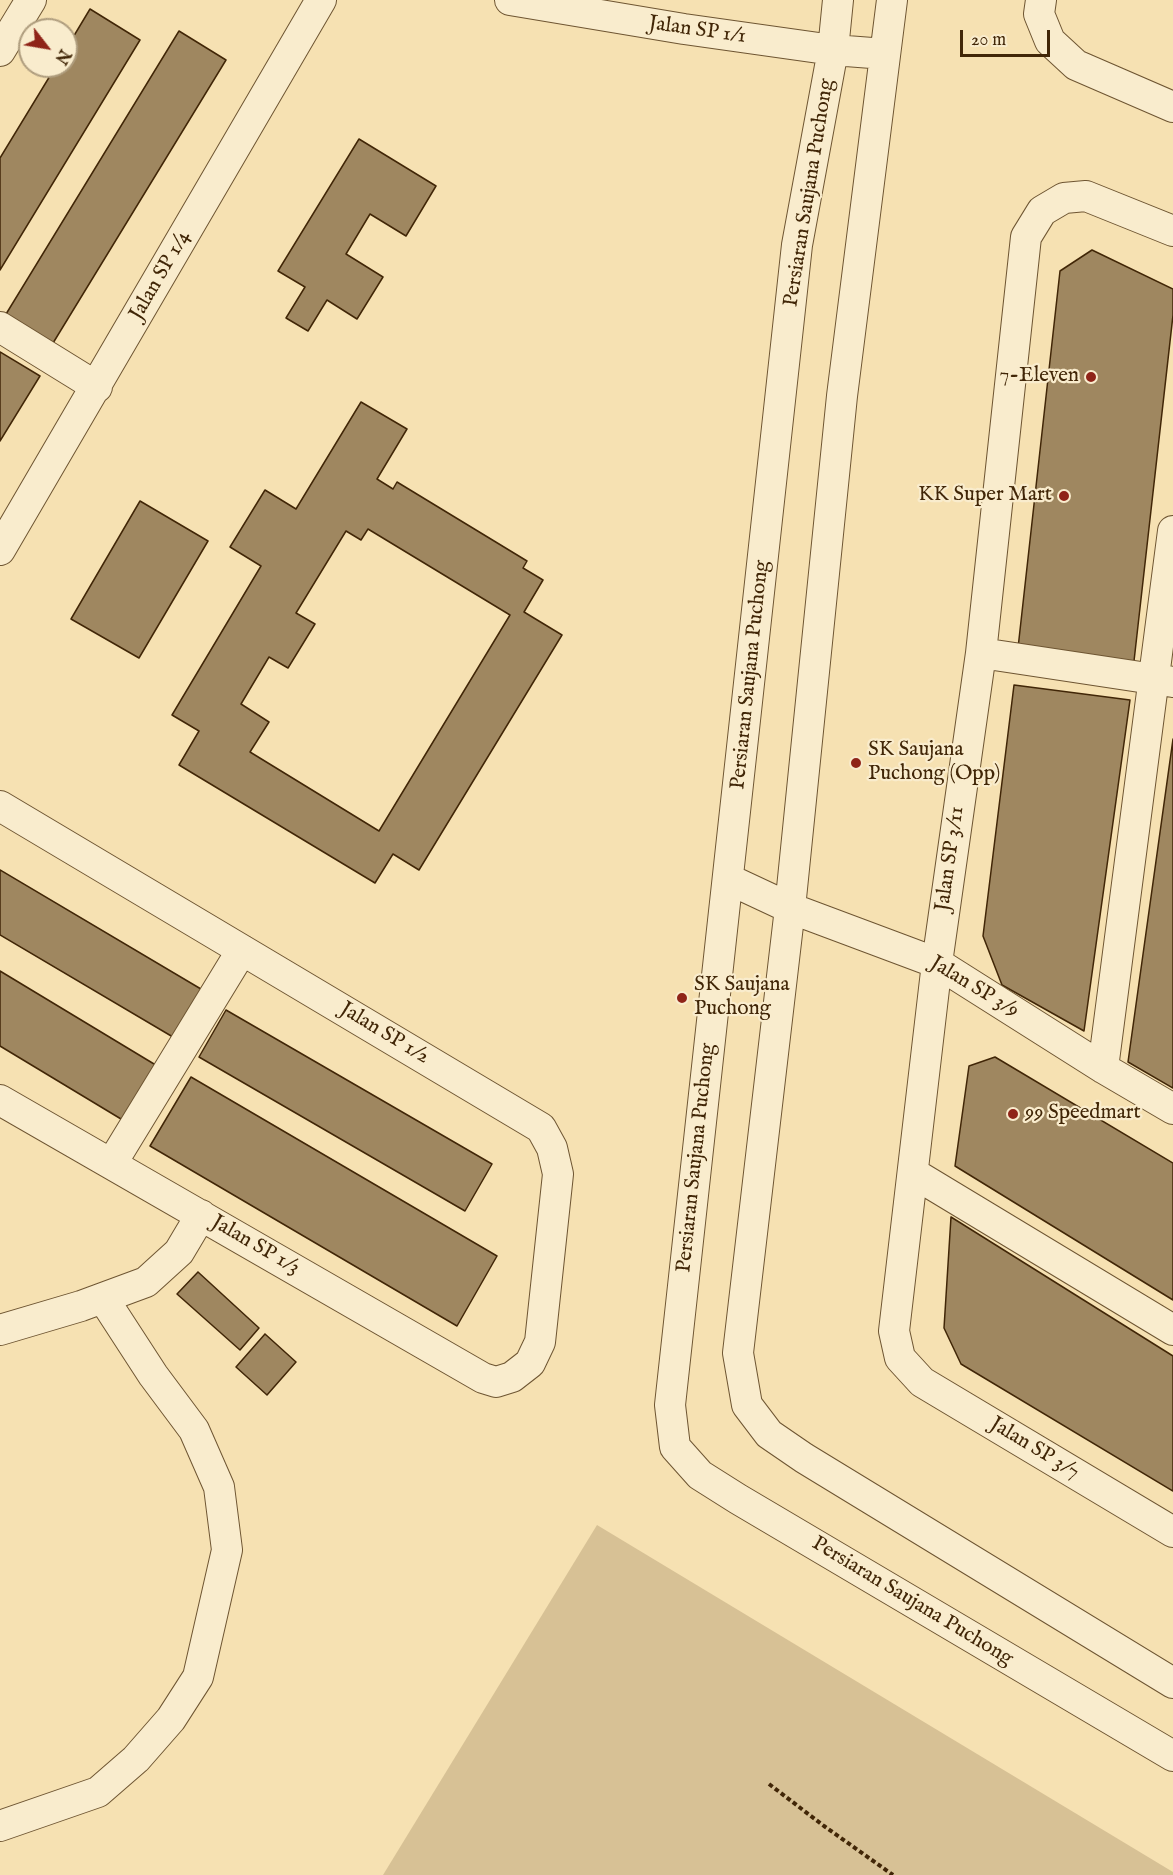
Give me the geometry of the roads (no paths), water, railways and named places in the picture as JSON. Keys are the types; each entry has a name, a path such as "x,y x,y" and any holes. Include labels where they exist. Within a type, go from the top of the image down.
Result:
{"street":[{"path":"0,51 31,0"},
{"name":"Jalan SP 1/4","path":"0,550 321,0"},
{"name":"Jalan SP 1/1","path":"510,0 627,20 833,50 885,54"},
{"name":"Persiaran Saujana Puchong","path":"838,0 833,50 798,245 670,1405 675,1447 700,1474 738,1499 1173,1756"},
{"path":"892,0 842,396 790,908 738,1353 747,1405 769,1434 804,1458 1173,1683"},
{"path":"1041,0 1039,14 1050,41 1076,65 1173,107"},
{"name":"Jalan SP 3/11","path":"900,1358 894,1331 937,963 981,653 1026,237 1042,211 1064,198 1086,196 1173,231"},
{"path":"0,327 97,387"},
{"path":"1103,1068 1164,680 1173,531"},
{"path":"981,653 1164,680"},
{"name":"Jalan SP 1/2","path":"0,806 541,1128 552,1148 558,1174 540,1342 530,1363 512,1377"},
{"name":"Jalan SP 3/9","path":"728,879 790,908 937,963 1103,1068 1173,1109"},
{"path":"112,1163 242,950"},
{"name":"Jalan SP 1/3","path":"0,1100 483,1378 496,1382 512,1377"},
{"path":"913,1173 1173,1330"},
{"path":"0,1330 146,1282 179,1252 201,1215"},
{"path":"0,1826 98,1792 136,1759 171,1719 198,1677 227,1550 219,1487 194,1430 153,1375 103,1298"},
{"name":"Jalan SP 3/7","path":"900,1358 922,1382 1173,1532"}],"place":[{"name":"7-Eleven","path":"1091,377"},
{"name":"KK Super Mart","path":"1064,496"},
{"name":"SK Saujana Puchong (Opp)","path":"856,763"},
{"name":"SK Saujana Puchong","path":"682,998"},
{"name":"99 Speedmart","path":"1013,1114"}]}
